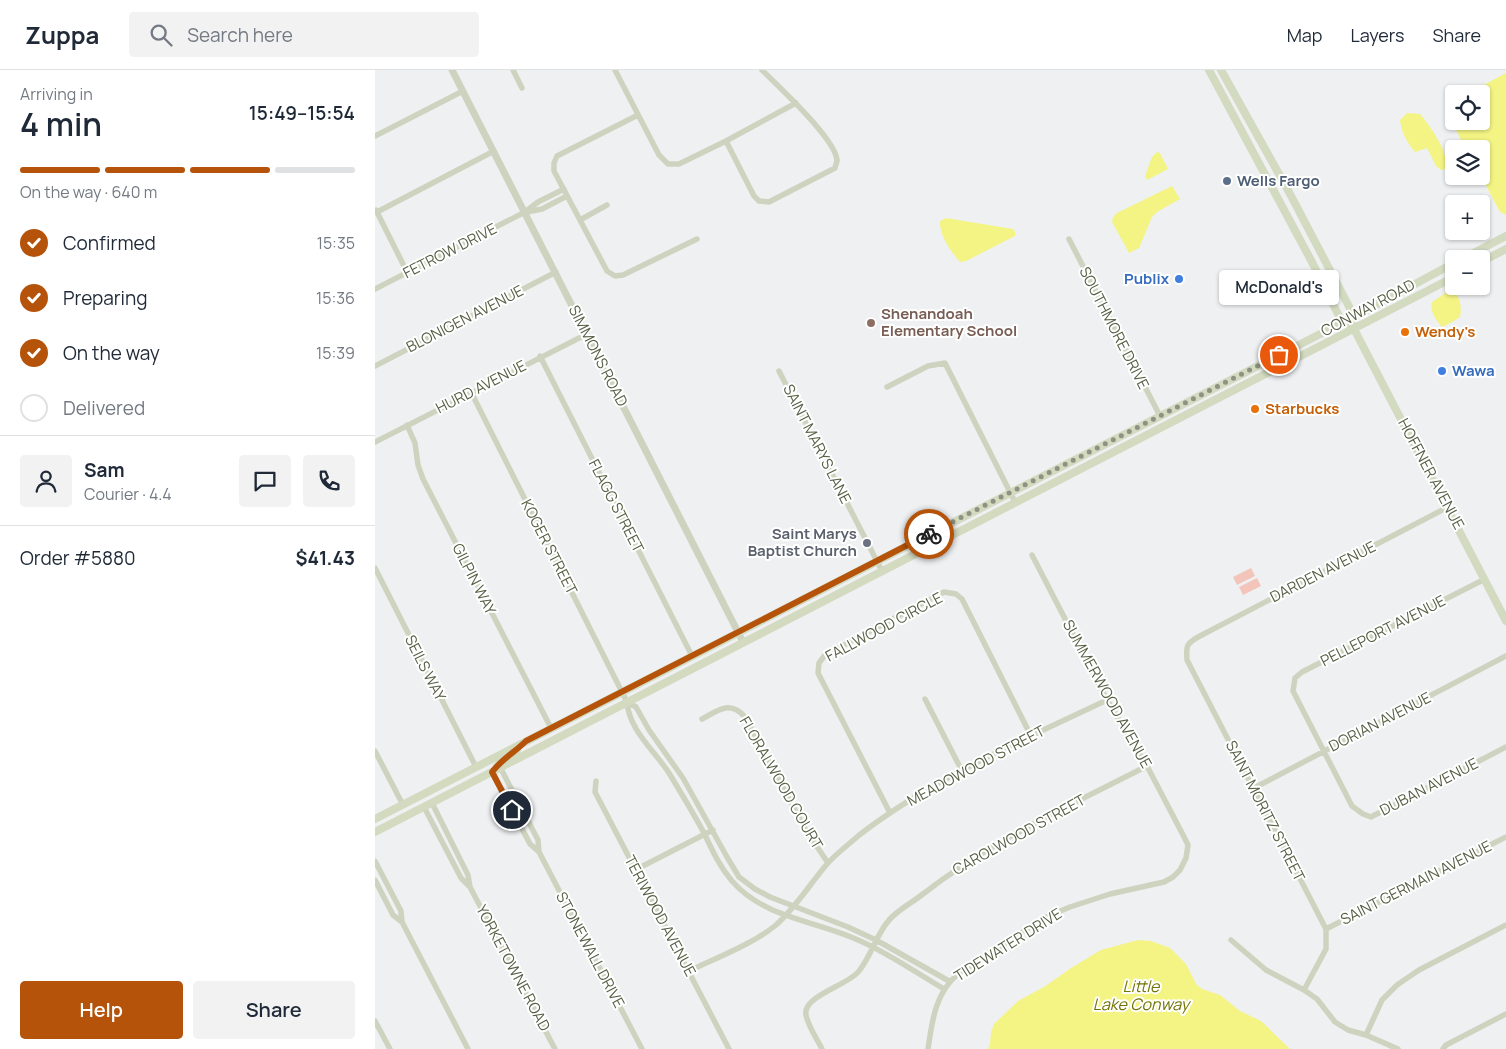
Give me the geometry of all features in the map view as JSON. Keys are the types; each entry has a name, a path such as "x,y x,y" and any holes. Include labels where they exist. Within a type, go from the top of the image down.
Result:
{"main road":[{"path":"1209,70 1342,322 1354,329"},
{"path":"1213,70 1219,82 1229,86"},
{"name":"HOFFNER AVENUE","path":"1221,70 1289,192 1354,316 1354,329 1506,621"},
{"path":"1221,92 1226,93 1232,98 1239,110 1245,115"},
{"path":"1480,250 1506,236"},
{"path":"1490,257 1506,249"},
{"name":"CONWAY ROAD","path":"375,819 1445,268"},
{"name":"CONWAY ROAD","path":"379,830 1445,282"},
{"path":"1211,402 1218,391 1236,382 1247,371"},
{"path":"1163,427 1176,415 1203,401 1207,391"},
{"path":"492,772 500,762 526,741"},
{"path":"447,795 469,777 476,767"},
{"path":"379,830 399,814 403,805"}],"street":[{"name":"SIMMONS ROAD","path":"452,70 743,642"},
{"path":"513,70 522,88"},
{"path":"615,70 659,155 668,164 679,164 796,103"},
{"path":"726,141 754,196 759,201 769,202 835,168 837,161 829,141 796,103 762,70"},
{"path":"375,136 463,91"},
{"path":"638,115 557,156 554,163 554,171 607,271 615,276 623,275 697,239"},
{"path":"407,272 376,210 494,152"},
{"path":"525,212 538,202 564,188"},
{"path":"525,212 542,209 567,196"},
{"path":"580,220 607,205"},
{"name":"FETROW DRIVE","path":"375,289 525,212"},
{"name":"SOUTHMORE DRIVE","path":"1069,239 1160,416"},
{"name":"BLONIGEN AVENUE","path":"375,366 556,272"},
{"name":"HURD AVENUE","path":"375,442 540,356 587,334"},
{"name":"FLAGG STREET","path":"540,356 692,656"},
{"path":"887,388 928,366 945,363 1015,502"},
{"name":"SAINT MARYS LANE","path":"779,371 882,571"},
{"name":"KOGER STREET","path":"471,392 627,702"},
{"name":"GILPIN WAY","path":"407,425 415,443 418,465 423,479 551,728"},
{"path":"1104,444 1118,450"},
{"path":"1104,444 1107,456"},
{"name":"DARDEN AVENUE","path":"1198,637 1448,507"},
{"name":"SUMMERWOOD AVENUE","path":"1032,555 1107,700 1147,766 1182,833"},
{"name":"SEILS WAY","path":"375,568 476,767"},
{"name":"PELLEPORT AVENUE","path":"1324,751 1293,691 1295,678 1302,672 1485,579"},
{"name":"FALLWOOD CIRCLE","path":"890,813 818,674 819,663 825,655 944,592 955,594 962,599 1031,736"},
{"name":"SAINT MORITZ STREET","path":"1198,637 1188,643 1186,649 1187,660 1326,929"},
{"name":"DORIAN AVENUE","path":"1254,788 1506,656"},
{"path":"925,699 962,770"},
{"name":"MEADOWOOD STREET","path":"689,971 758,937 774,926 786,915 828,863 856,838 890,813 962,770 1107,700"},
{"path":"627,702 636,708 649,730 672,761 739,877 770,897 848,926 949,981"},
{"path":"627,702 628,712 639,733 669,773 704,834 718,863 732,882 747,896 768,908 873,947 944,989"},
{"name":"FLORALWOOD COURT","path":"702,719 725,708 731,707 740,711 807,832 828,863"},
{"name":"DUBAN AVENUE","path":"1324,751 1352,806 1371,817 1506,747"},
{"path":"375,751 403,805"},
{"name":"CAROLWOOD STREET","path":"822,1049 807,1020 805,1012 807,1007 813,1000 858,974 865,964 876,940 890,919 948,874 999,843 1147,766"},
{"name":"STONEWALL DRIVE","path":"500,767 538,840 539,852"},
{"name":"STONEWALL DRIVE","path":"492,772 530,844 539,852 642,1049"},
{"name":"TERIWOOD AVENUE","path":"595,782 595,792 729,1049"},
{"name":"YORKETOWNE ROAD","path":"432,803 468,875 470,887"},
{"name":"YORKETOWNE ROAD","path":"424,807 461,878 470,887 555,1049"},
{"path":"635,870 713,830"},
{"name":"TIDEWATER DRIVE","path":"927,1049 932,1019 949,981 1044,918 1110,894 1164,882 1173,877 1180,870 1186,858 1188,844 1182,833"},
{"name":"SAINT GERMAIN AVENUE","path":"1326,929 1506,837"},
{"path":"375,861 401,911 402,922 468,1049"},
{"path":"375,880 393,915 402,922"},
{"path":"1366,1035 1383,1000 1397,985 1419,970 1506,925"},
{"path":"1304,990 1326,949 1326,929"},
{"path":"1231,940 1266,970 1317,999 1335,1022 1348,1030 1366,1035 1398,1049"},
{"path":"1443,1049 1446,1045 1506,1014"},
{"path":"375,1021 390,1049"}],"shaded area":[{"path":"1251,568 1255,576 1237,585 1233,577"},
{"path":"1257,578 1261,586 1243,595 1239,587"}],"water":[{"path":"1506,73 1506,215 1500,212 1486,185 1490,185 1490,140 1461,140 1456,130 1490,130 1490,85 1484,85"},
{"path":"1407,113 1420,114 1442,148 1445,156 1445,169 1441,170 1436,166 1427,148 1415,152 1403,133 1400,120"},
{"path":"1157,152 1160,153 1168,169 1147,180 1145,176 1152,157"},
{"path":"1172,186 1180,199 1157,212 1152,217 1139,248 1129,253 1112,222 1113,217 1117,213"},
{"path":"946,218 1013,229 1015,236 966,261 960,262 949,248 941,232 940,221"},
{"path":"1445,293 1445,295 1457,295 1461,309 1460,317 1442,327 1434,315 1432,302"},
{"name":"Little Lake Conway","path":"1138,940 1151,941 1170,948 1186,964 1196,984 1202,989 1220,995 1240,1011 1261,1021 1290,1049 988,1049 994,1024 1018,1001 1044,987 1101,950"}],"way so far":[{"path":"929,534 1279,355"}],"place":[{"name":"Wells Fargo","path":"1227,181"},
{"name":"Publix","path":"1179,279"},
{"name":"Shenandoah Elementary School","path":"871,323"},
{"name":"Wendy's","path":"1405,332"},
{"name":"McDonald's","path":"1279,355"},
{"name":"Wawa","path":"1442,371"},
{"name":"Starbucks","path":"1255,409"},
{"name":"Saint Marys Baptist Church","path":"867,543"}],"route":[{"path":"512,810 492,772 500,762 526,741 929,534"}]}
